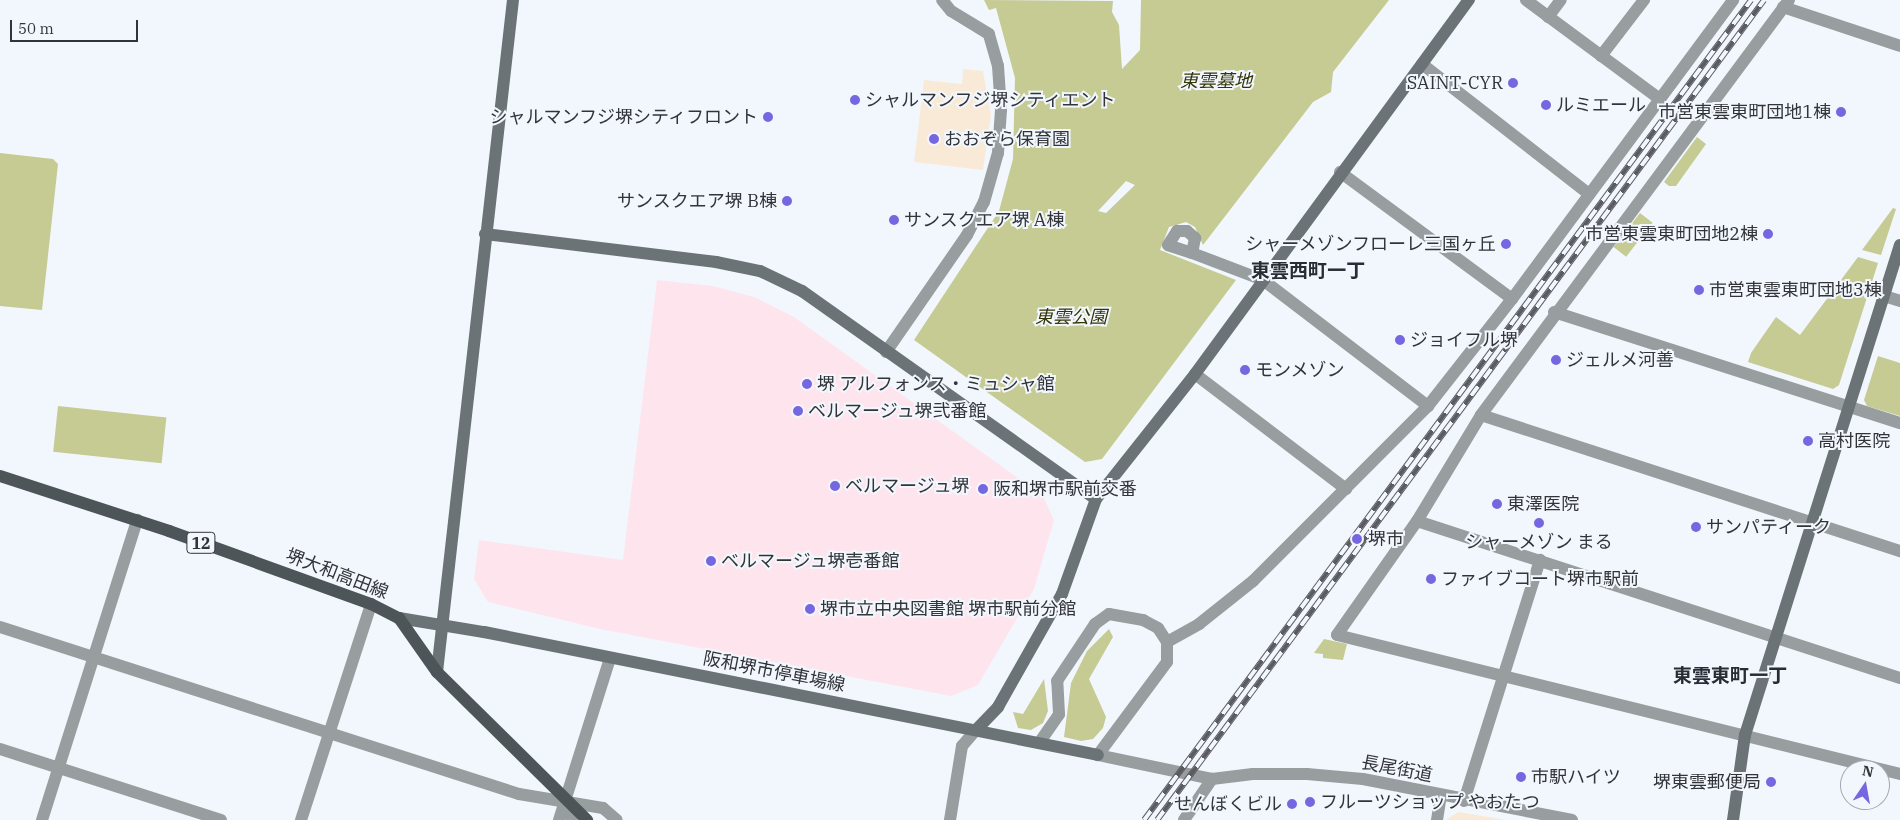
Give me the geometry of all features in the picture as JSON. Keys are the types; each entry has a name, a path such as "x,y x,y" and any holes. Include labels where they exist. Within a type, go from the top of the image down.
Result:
{"main road":[{"name":"堺大和高田線","path":"0,476 137,520 371,604 399,618 437,672 587,820"}],"street":[{"path":"437,672 485,234 513,0"},
{"path":"886,352 967,235 984,202 998,154 1001,110 998,66 990,34 951,11 942,0"},
{"path":"950,820 962,746 998,707 1062,594 1096,500 1195,374 1340,172 1469,0"},
{"path":"1526,0 1660,98"},
{"path":"1548,16 1561,0"},
{"path":"1602,56 1644,0"},
{"path":"1167,642 1200,624 1254,581 1428,406 1512,299 1733,0"},
{"path":"1900,46 1786,4 1554,312 1481,415 1417,521 1337,635 1900,774"},
{"path":"1422,64 1589,194"},
{"path":"1340,172 1512,299"},
{"path":"485,234 716,262 760,271 802,291 1096,500"},
{"path":"1733,820 1745,735 1900,245"},
{"path":"1192,253 1263,280 1428,406"},
{"path":"1884,296 1900,301"},
{"path":"1554,312 1900,423"},
{"path":"1195,374 1346,489"},
{"path":"1481,415 1900,551"},
{"path":"42,820 137,520"},
{"path":"1417,521 1900,678"},
{"path":"1464,801 1540,560"},
{"path":"301,820 371,604"},
{"path":"1039,743 1059,714 1057,681 1095,624 1109,614 1143,620 1158,628 1167,642 1167,662 1098,755"},
{"name":"阪和堺市停車場線","path":"399,618 1098,755"},
{"path":"0,627 519,794 566,799 603,808 618,820"},
{"path":"559,820 610,658"},
{"path":"0,749 221,820"},
{"name":"長尾街道","path":"1098,755 1212,779 1253,774 1307,774 1363,779 1464,801 1572,820"},
{"path":"1184,820 1212,779"},
{"path":"1437,820 1441,796"},
{"path":"566,799 572,820"}],"shaded area":[{"path":"963,69 983,71 991,115 983,170 914,162 924,80 962,84"},
{"path":"657,280 713,286 754,297 794,317 1043,496 1054,520 1034,589 978,685 951,696 600,629 488,602 474,579 479,540 623,560"},
{"path":"1458,812 1507,820 1446,820"}],"green space":[{"name":"東雲公園","path":"984,0 1113,1 1112,12 1119,25 1122,69 1140,50 1141,0 1389,0 1333,72 1331,92 1313,102 1203,245 1195,227 1186,222 1169,227 1160,250 1236,280 1102,459 1085,462 914,340 999,211 1013,159 1015,78 996,8 989,10","holes":["1126,181 1135,185 1106,213 1098,211"]},
{"path":"1697,137 1706,144 1676,186 1669,186 1664,182"},
{"path":"0,153 53,159 58,164 42,310 0,306"},
{"path":"1893,208 1896,209 1881,255 1862,250"},
{"path":"1640,213 1653,223 1626,257 1614,247"},
{"path":"1858,257 1878,263 1839,385 1833,389 1748,362 1751,353 1776,317 1800,335"},
{"path":"1878,356 1900,363 1900,416 1867,406 1864,400"},
{"path":"58,406 166,417 162,463 53,452"},
{"path":"1109,629 1113,637 1089,679 1106,717 1103,728 1093,739 1081,741 1064,737 1071,683 1087,651"},
{"path":"1324,639 1347,644 1343,660 1323,658 1323,654 1314,653"},
{"path":"1044,679 1048,711 1043,723 1031,730 1018,728 1013,712 1023,714"}],"railway":[{"path":"1144,820 1751,0"},
{"path":"1157,820 1764,0"}],"place":[{"name":"SAINT-CYR","path":"1513,83"},
{"name":"シャルマンフジ堺シティエント","path":"855,100"},
{"name":"ルミエール","path":"1546,105"},
{"name":"市営東雲東町団地1棟","path":"1841,112"},
{"name":"シャルマンフジ堺シティフロント","path":"768,117"},
{"name":"おおぞら保育園","path":"934,139"},
{"name":"サンスクエア堺 B棟","path":"787,201"},
{"name":"サンスクエア堺 A棟","path":"894,220"},
{"name":"市営東雲東町団地2棟","path":"1768,234"},
{"name":"シャーメゾンフローレ三国ヶ丘","path":"1506,244"},
{"name":"市営東雲東町団地3棟","path":"1699,290"},
{"name":"ジョイフル堺","path":"1400,340"},
{"name":"ジェルメ河善","path":"1556,360"},
{"name":"モンメゾン","path":"1245,370"},
{"name":"堺 アルフォンス・ミュシャ館","path":"807,384"},
{"name":"ベルマージュ堺弐番館","path":"798,411"},
{"name":"高村医院","path":"1808,441"},
{"name":"ベルマージュ堺","path":"835,486"},
{"name":"阪和堺市駅前交番","path":"983,489"},
{"name":"東澤医院","path":"1497,504"},
{"name":"シャーメゾン まる","path":"1539,523"},
{"name":"サンパティーク","path":"1696,527"},
{"name":"堺市","path":"1357,539"},
{"name":"ベルマージュ堺壱番館","path":"711,561"},
{"name":"ファイブコート堺市駅前","path":"1431,579"},
{"name":"堺市立中央図書館 堺市駅前分館","path":"810,609"},
{"name":"市駅ハイツ","path":"1521,777"},
{"name":"堺東雲郵便局","path":"1771,782"},
{"name":"フルーツショップ やおたつ","path":"1310,802"},
{"name":"せんぼくビル","path":"1292,804"}],"district":[{"name":"東雲西町一丁","path":"1308,271"},
{"name":"東雲東町一丁","path":"1730,676"}],"park label":[{"name":"東雲墓地","path":"1216,81"}]}
